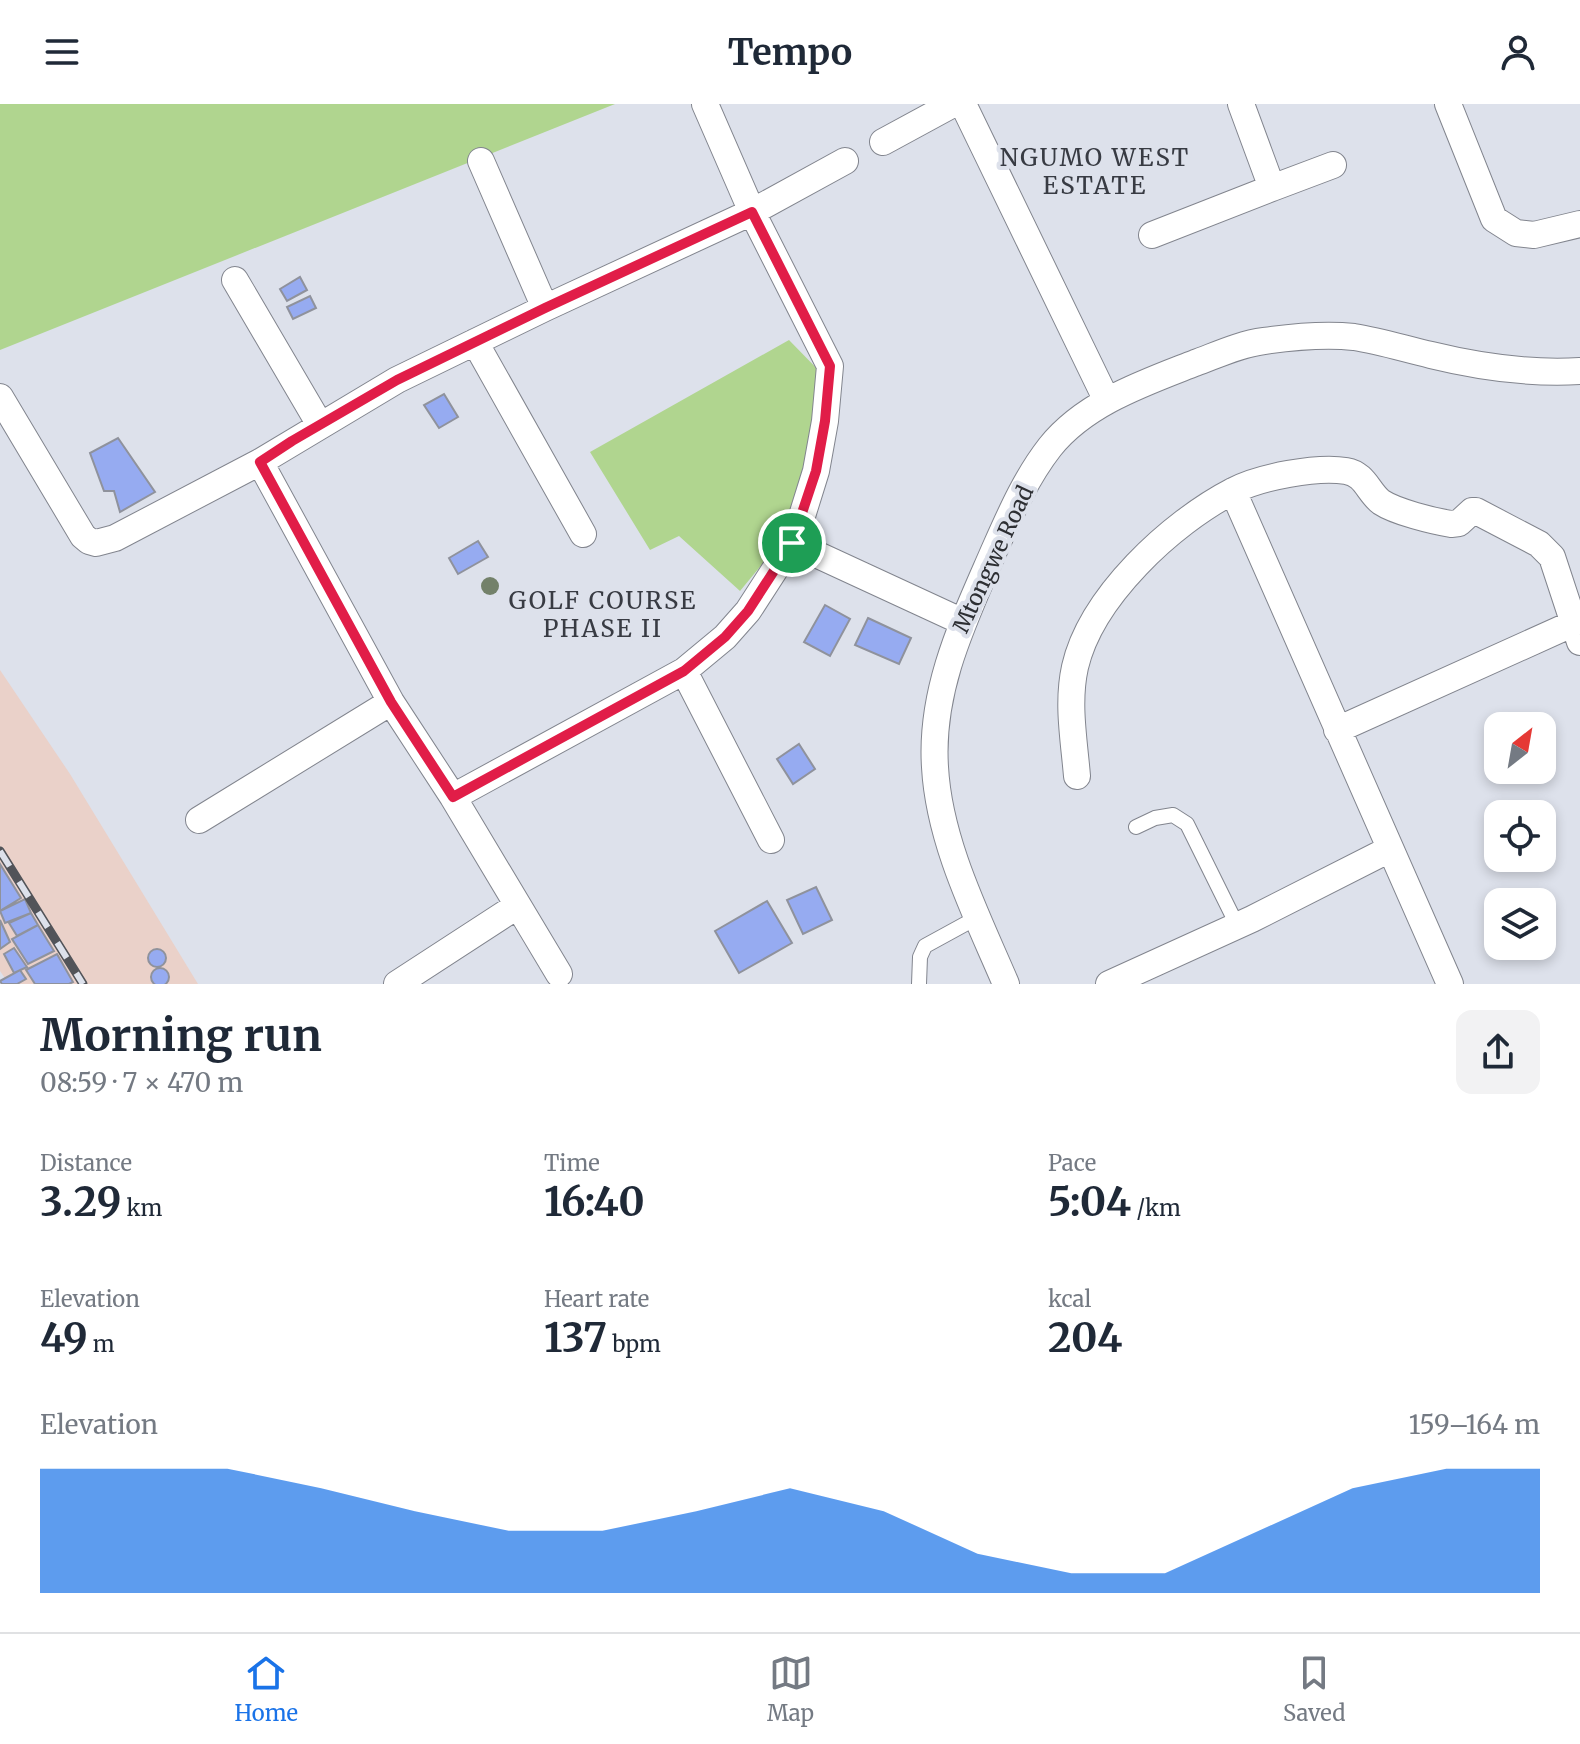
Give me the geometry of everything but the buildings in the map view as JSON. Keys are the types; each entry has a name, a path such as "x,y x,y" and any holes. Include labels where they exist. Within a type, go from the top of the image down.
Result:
{"street":[{"path":"453,797 684,671 725,637 748,611 792,543 816,471 830,366 752,212 705,104"},
{"path":"883,142 953,104"},
{"path":"963,104 1107,401"},
{"path":"1241,104 1272,188"},
{"path":"1448,104 1494,219 1516,233 1534,235 1580,224"},
{"path":"481,161 545,308"},
{"path":"0,397 83,536 96,543 115,538 260,462 397,380 752,212 845,161"},
{"path":"1152,235 1333,165"},
{"path":"235,280 320,425"},
{"name":"Mtongwe Road","path":"1006,984 961,876 940,809 935,765 937,726 951,649 1014,506 1050,446 1107,401 1221,353 1260,341 1351,337 1495,369 1554,373 1580,371"},
{"path":"475,342 583,534"},
{"path":"260,462 391,702 453,797 559,974"},
{"path":"1077,776 1071,695 1076,665 1088,632 1102,607 1166,538 1233,491 1260,481 1309,472 1343,470 1357,475 1387,505 1451,524 1459,523 1476,511 1539,544 1552,557 1576,633 1337,730"},
{"path":"1233,491 1450,984"},
{"path":"792,543 963,622"},
{"path":"684,671 771,840"},
{"path":"199,820 391,702"},
{"path":"1109,984 1390,849"},
{"path":"397,984 517,906"}],"lane":[{"path":"1136,827 1155,818 1173,815 1187,824 1237,925"},
{"path":"919,984 920,957 925,946 978,917"}],"shaded area":[{"path":"0,670 70,774 198,984 9,984 0,971"}],"green space":[{"path":"0,104 615,104 0,350"},
{"name":"GOLF COURSE PHASE II","path":"789,340 829,381 802,516 740,591 679,536 650,550 590,452"}],"railway":[{"path":"0,851 83,984"}],"district":[{"name":"NGUMO WEST ESTATE","path":"1095,172"},
{"name":"GOLF COURSE PHASE II","path":"603,615"}],"route":[{"path":"752,212 830,366 816,471 792,543 748,611 725,637 684,671 453,797 391,702 260,462 397,380 752,212"}]}
